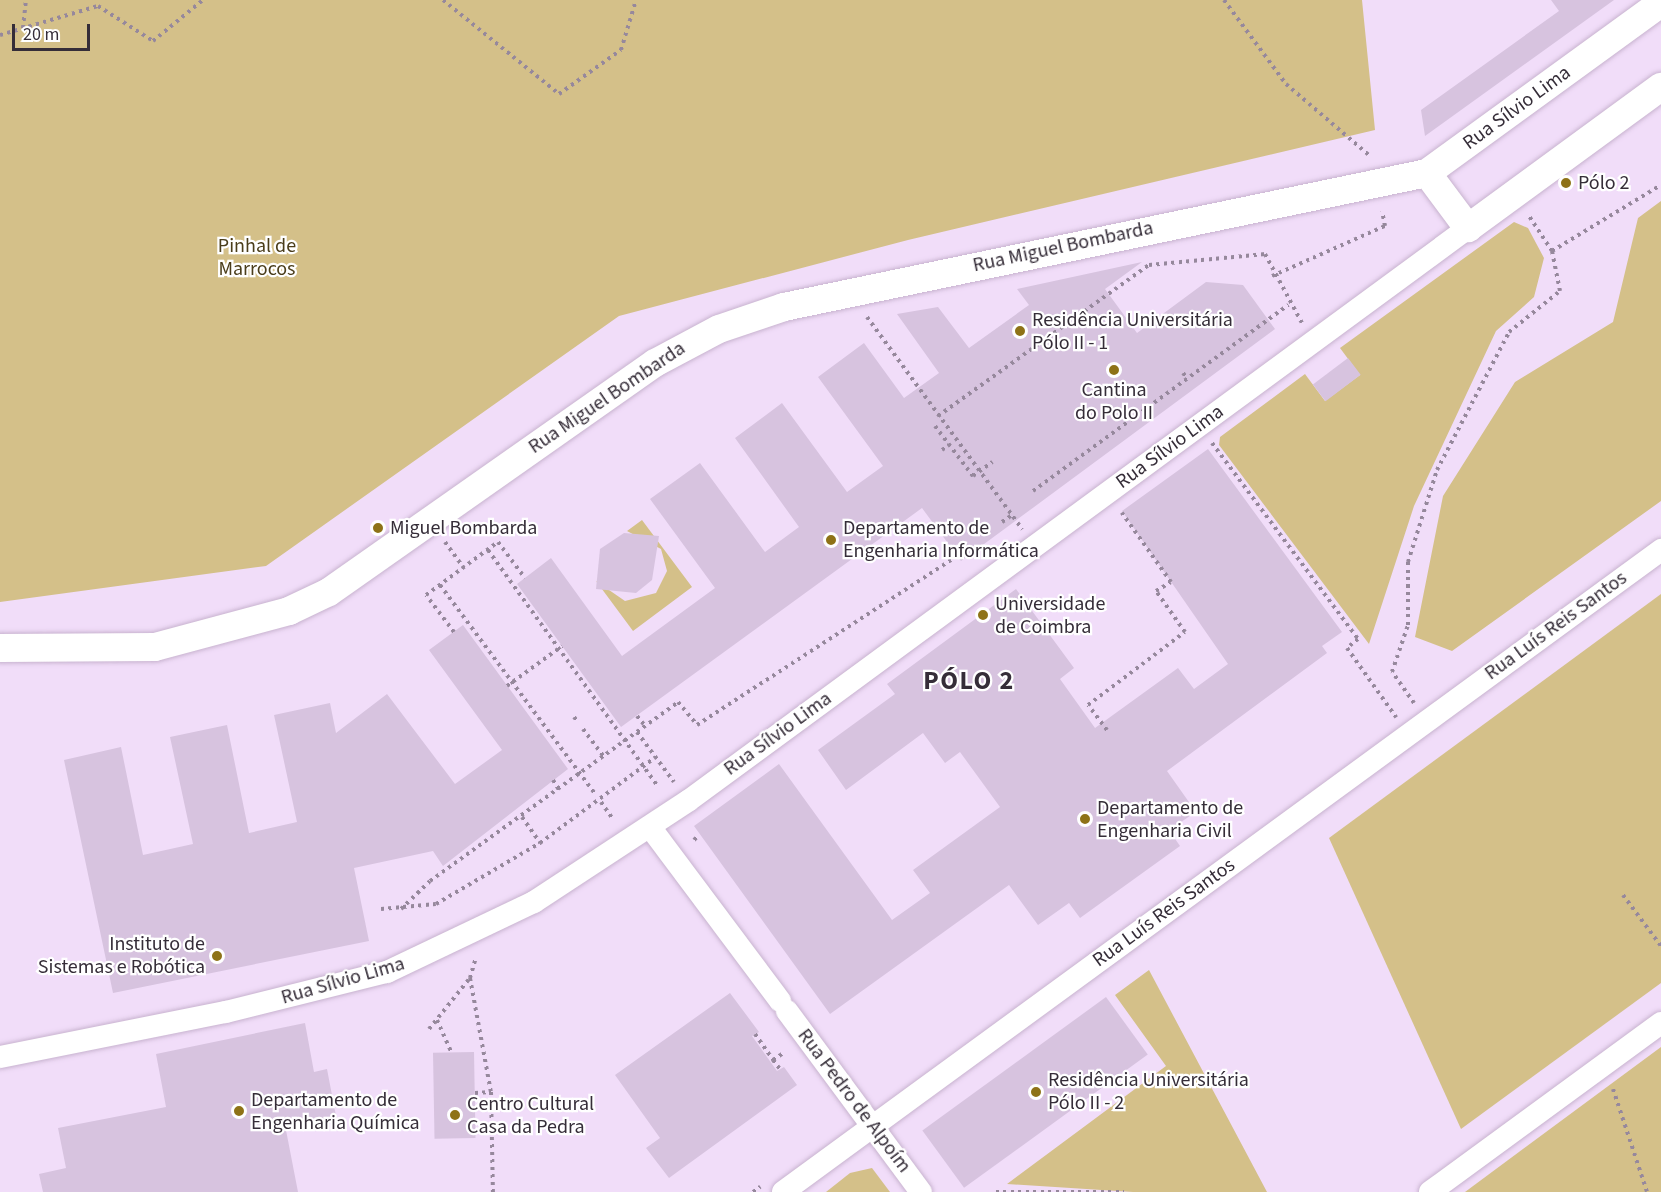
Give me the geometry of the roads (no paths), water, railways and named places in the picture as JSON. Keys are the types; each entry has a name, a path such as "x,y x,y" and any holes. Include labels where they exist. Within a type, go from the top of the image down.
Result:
{"street":[{"name":"Rua Sílvio Lima","path":"1427,173 1661,3"},
{"name":"Rua Sílvio Lima","path":"0,1058 226,1012 387,972 504,919 650,827 1661,87"},
{"name":"Rua Miguel Bombarda","path":"0,648 155,647 289,611 329,592 630,378 710,333 784,307 1427,173"},
{"path":"1427,173 1468,228"},
{"name":"Rua Luís Reis Santos","path":"783,1192 1661,549"},
{"name":"Rua Pedro de Alpoím","path":"650,827 921,1192"},
{"path":"1430,1192 1661,1023"}],"place":[{"name":"Pólo 2","path":"1566,183"},
{"name":"Residência Universitária Pólo II - 1","path":"1020,331"},
{"name":"Cantina do Polo II","path":"1114,370"},
{"name":"Miguel Bombarda","path":"378,528"},
{"name":"Departamento de Engenharia Informática","path":"831,540"},
{"name":"Universidade de Coimbra","path":"983,615"},
{"name":"Departamento de Engenharia Civil","path":"1085,819"},
{"name":"Instituto de Sistemas e Robótica","path":"217,956"},
{"name":"Residência Universitária Pólo II - 2","path":"1036,1092"},
{"name":"Departamento de Engenharia Química","path":"239,1111"},
{"name":"Centro Cultural Casa da Pedra","path":"455,1115"}],"district":[{"name":"PÓLO 2","path":"969,681"}],"park label":[{"name":"Pinhal de Marrocos","path":"257,258"}]}
